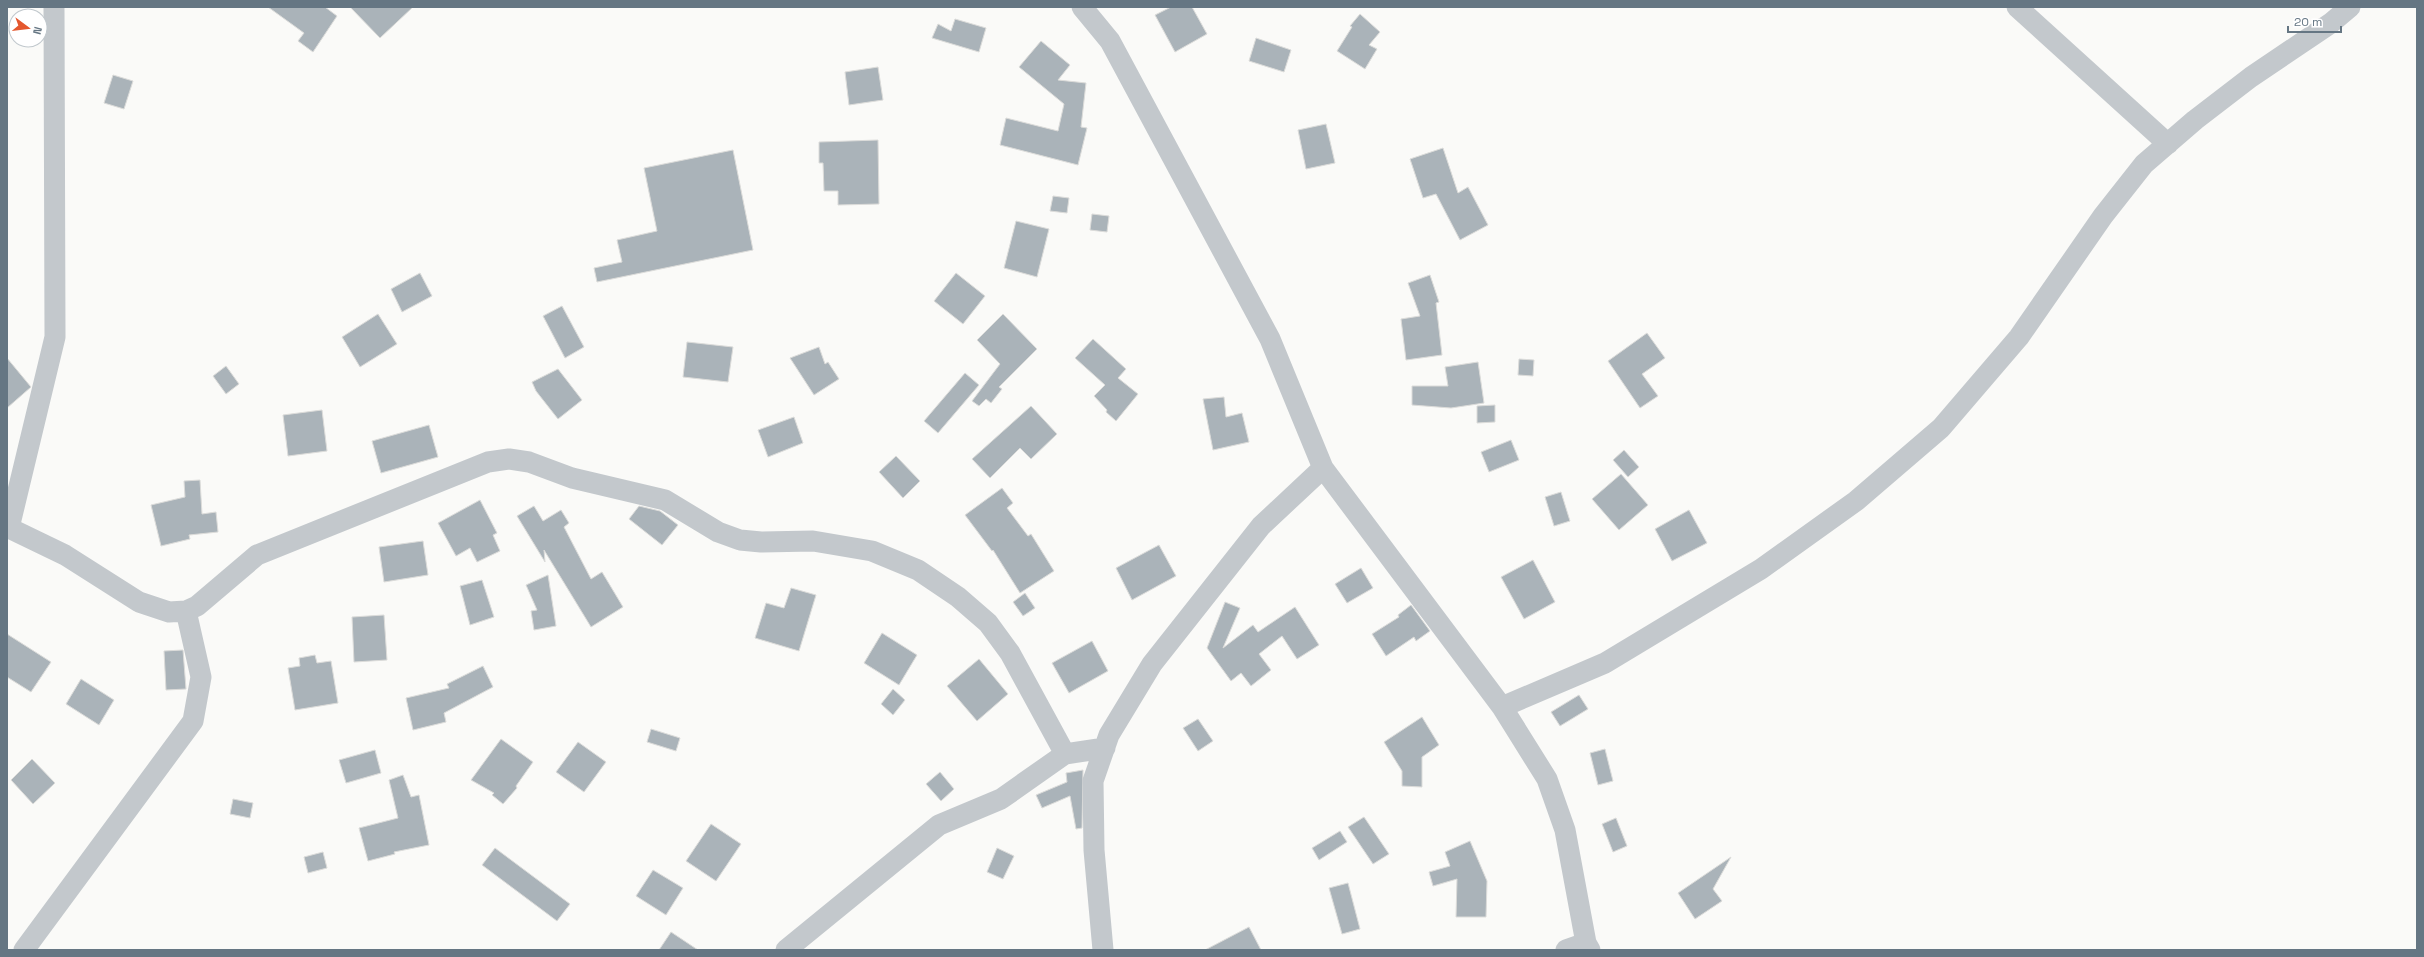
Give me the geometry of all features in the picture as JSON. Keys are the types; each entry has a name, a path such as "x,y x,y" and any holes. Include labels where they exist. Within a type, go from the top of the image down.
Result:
{"street":[{"path":"54,7 55,337 8,528 65,555 139,602 169,612 186,611 197,606 257,556 488,462 509,459 522,461 572,478 665,500 718,532 740,540 761,542 813,541 872,551 918,570 958,596 988,623 1010,653 1065,754"},
{"path":"1082,7 1110,41 1270,339 1324,468 1502,707 1547,780 1565,830 1588,947 1566,950"},
{"path":"2017,7 2168,144"},
{"path":"1502,707 1605,663 1761,569 1856,501 1940,428 2018,337 2103,216 2144,164 2251,77 2331,23 2350,7"},
{"path":"1102,950 1094,850 1093,781 1109,735 1135,689 1152,664 1261,526 1324,468"},
{"path":"24,950 193,721 202,677 186,611"},
{"path":"786,950 939,825 1000,799 1065,754 1104,748"},
{"path":"7,942 14,950"}],"building":[{"path":"268,7 325,7 337,16 313,52 298,41 304,33"},
{"path":"350,7 413,7 380,38"},
{"path":"1171,7 1192,7 1207,34 1175,52 1155,15"},
{"path":"1360,14 1380,32 1369,45 1377,49 1365,69 1337,51 1352,27 1350,26"},
{"path":"955,19 986,28 979,52 932,38 938,24 951,31"},
{"path":"1256,38 1291,50 1284,72 1249,61"},
{"path":"1041,41 1070,65 1058,80 1086,83 1081,127 1087,128 1078,165 1000,145 1006,118 1058,131 1064,104 1019,67"},
{"path":"878,67 883,100 849,105 845,72"},
{"path":"113,75 133,81 124,109 104,103"},
{"path":"1326,124 1335,163 1306,169 1298,130"},
{"path":"878,140 879,204 838,205 838,191 824,191 823,163 819,163 819,142"},
{"path":"1443,148 1458,193 1468,187 1488,225 1460,240 1436,194 1423,198 1410,159"},
{"path":"733,150 753,250 597,282 594,268 622,262 617,240 657,231 644,168"},
{"path":"1053,196 1069,198 1067,213 1050,211"},
{"path":"1092,214 1109,216 1107,232 1090,230"},
{"path":"1016,221 1049,229 1037,277 1004,268"},
{"path":"420,273 432,296 402,312 391,289"},
{"path":"956,273 985,296 963,324 934,301"},
{"path":"1430,275 1439,302 1436,303 1442,355 1406,360 1401,319 1420,316 1408,283"},
{"path":"562,306 584,347 565,358 543,316"},
{"path":"378,314 397,344 360,367 342,337"},
{"path":"1003,314 1037,349 999,387 1002,389 991,403 986,399 979,406 972,401 1000,364 977,340"},
{"path":"1647,333 1665,358 1642,374 1658,396 1640,408 1608,361"},
{"path":"1093,339 1126,369 1118,378 1138,394 1116,421 1106,412 1107,410 1094,396 1105,385 1075,358"},
{"path":"687,342 733,347 728,382 683,377"},
{"path":"819,347 825,364 828,362 839,379 814,395 790,358"},
{"path":"7,358 31,387 7,408"},
{"path":"1519,359 1534,360 1533,376 1518,375"},
{"path":"1478,362 1484,403 1451,408 1412,405 1412,386 1448,386 1445,367"},
{"path":"226,366 239,384 226,394 213,376"},
{"path":"558,369 582,400 558,419 536,391 532,382"},
{"path":"965,373 979,385 938,433 924,421"},
{"path":"1224,397 1226,417 1242,413 1249,442 1213,450 1203,399"},
{"path":"1495,405 1495,422 1477,423 1477,406"},
{"path":"1031,406 1057,434 1031,459 1020,448 990,478 972,459"},
{"path":"322,410 327,451 288,456 283,415"},
{"path":"794,417 803,443 768,457 758,430"},
{"path":"429,425 438,457 381,473 372,441"},
{"path":"1511,440 1519,460 1489,472 1481,452"},
{"path":"1624,450 1639,467 1628,477 1613,460"},
{"path":"896,456 920,481 903,498 879,472"},
{"path":"1621,474 1648,505 1619,530 1592,499"},
{"path":"200,480 202,514 216,512 218,532 189,535 190,539 161,546 151,505 185,497 184,481"},
{"path":"1002,488 1013,503 1007,508 1028,536 1031,534 1054,571 1020,593 993,550 992,551 965,515"},
{"path":"1561,492 1570,521 1554,526 1545,497"},
{"path":"480,500 497,533 493,535 500,551 477,562 470,548 456,556 438,523"},
{"path":"534,506 543,521 561,510 569,523 564,527 591,579 602,572 623,607 591,627 544,550 545,562 517,516"},
{"path":"639,506 660,511 678,525 662,545 629,519"},
{"path":"1689,510 1707,543 1672,561 1655,529"},
{"path":"423,541 428,575 384,582 379,547"},
{"path":"1159,545 1176,576 1132,600 1116,568"},
{"path":"1533,560 1555,602 1524,619 1501,577"},
{"path":"1361,568 1373,588 1347,603 1335,584"},
{"path":"548,575 556,626 534,630 531,611 537,610 526,585"},
{"path":"482,580 494,617 470,625 460,586"},
{"path":"791,588 816,595 799,651 755,638 766,603 784,608"},
{"path":"1025,593 1035,608 1023,616 1013,602"},
{"path":"1225,602 1240,608 1223,648 1253,625 1258,632 1295,607 1319,645 1297,659 1282,636 1259,654 1271,670 1251,686 1241,673 1231,681 1207,648"},
{"path":"1411,605 1430,631 1416,641 1414,637 1386,656 1372,634 1399,617 1398,615"},
{"path":"384,615 387,660 354,662 352,617"},
{"path":"882,633 917,655 899,685 864,663"},
{"path":"7,634 51,662 31,692 7,677"},
{"path":"1092,641 1108,671 1069,693 1052,663"},
{"path":"183,650 186,689 166,690 164,651"},
{"path":"315,655 317,663 331,661 338,703 295,710 288,668 300,666 299,658"},
{"path":"979,659 1008,694 977,721 947,686"},
{"path":"483,666 493,687 444,713 446,722 413,730 406,698 449,688 447,684"},
{"path":"81,679 114,700 99,725 66,704"},
{"path":"893,689 905,700 893,715 881,704"},
{"path":"1579,695 1588,709 1560,726 1551,712"},
{"path":"1422,717 1439,745 1422,757 1422,787 1402,786 1402,771 1384,742"},
{"path":"1198,719 1213,741 1198,751 1183,728"},
{"path":"651,729 680,738 676,751 647,742"},
{"path":"501,739 533,762 516,786 517,788 503,804 492,795 494,793 471,780"},
{"path":"578,742 606,762 584,792 556,772"},
{"path":"1605,749 1613,781 1598,785 1590,753"},
{"path":"375,750 381,773 346,783 339,760"},
{"path":"32,759 55,783 33,804 11,780"},
{"path":"1083,770 1082,828 1076,829 1070,796 1042,808 1036,795 1067,782 1066,773"},
{"path":"940,772 954,789 941,801 926,784"},
{"path":"403,775 411,797 419,795 429,845 394,852 395,854 368,861 359,828 398,818 389,780"},
{"path":"233,799 253,803 250,818 230,814"},
{"path":"1364,817 1389,854 1373,864 1348,827"},
{"path":"1616,818 1627,846 1613,852 1602,824"},
{"path":"711,824 741,844 716,881 686,861"},
{"path":"1340,831 1347,842 1319,860 1312,848"},
{"path":"1470,841 1487,881 1486,917 1456,917 1457,879 1433,886 1429,872 1450,866 1445,852"},
{"path":"495,848 570,904 557,921 482,865"},
{"path":"997,848 1014,856 1003,879 987,872"},
{"path":"323,852 327,868 308,873 304,857"},
{"path":"1731,857 1713,889 1722,901 1695,919 1678,893"},
{"path":"653,870 683,888 666,915 636,896"},
{"path":"1348,883 1360,929 1342,934 1329,888"},
{"path":"1249,927 1261,950 1205,950"},
{"path":"671,932 698,950 659,950"}]}
